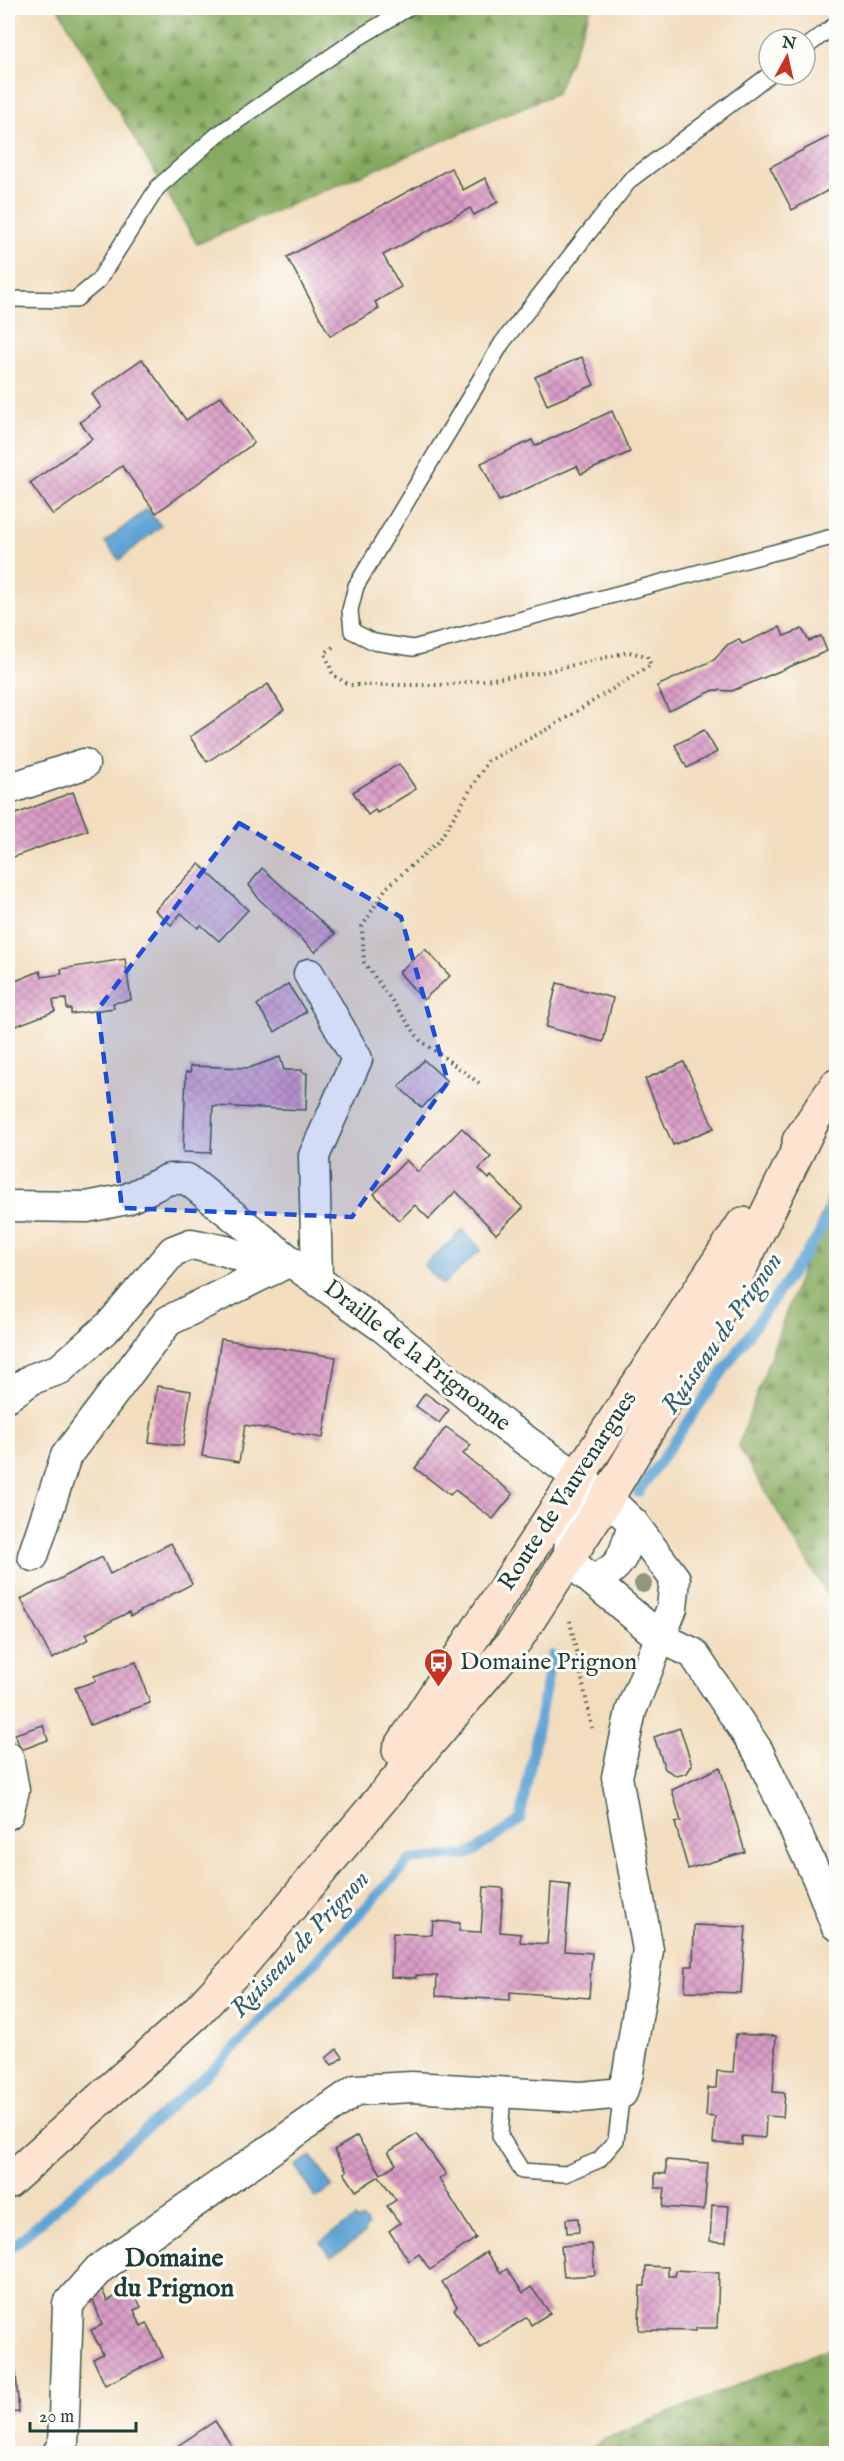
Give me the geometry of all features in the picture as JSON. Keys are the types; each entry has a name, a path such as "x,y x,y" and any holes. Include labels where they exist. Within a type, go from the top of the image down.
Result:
{"main road":[{"name":"Route de Vauvenargues","path":"328,1859 698,1291 837,1086"},
{"name":"Route de Vauvenargues","path":"8,2182 196,2013 241,1965 328,1859 517,1638 607,1498 724,1301 811,1124"}],"street":[{"path":"8,789 84,764"},
{"name":"Draille de la Prignonne","path":"309,974 357,1059 314,1156 317,1278 384,1328 505,1426 607,1498 633,1523 675,1579 672,1608 661,1638"},
{"path":"8,1206 87,1207 127,1198 170,1179 187,1179 282,1265"},
{"path":"8,1396 32,1379 60,1369 111,1324 173,1251 190,1244 282,1265 317,1278"},
{"path":"33,1556 66,1456 168,1321 282,1265"},
{"path":"577,1477 568,1560 661,1638 693,1653 758,1751 837,1925"},
{"path":"594,1580 610,1572 622,1560 633,1523"},
{"path":"57,2454 63,2445 69,2304 99,2269 357,2090 412,2087 581,2097 622,2092 648,1950 617,1777 631,1711 661,1638"},
{"path":"8,1757 14,1790 8,1814"}],"lane":[{"path":"8,299 75,300 98,280 158,187 208,143 358,38 408,8"},
{"path":"817,39 837,24"},
{"path":"757,84 630,180 502,343 356,586 350,610 352,631 374,642 413,648 837,536"},
{"path":"503,2093 500,2136 522,2171 565,2174 599,2160 616,2140 622,2092"}],"path":[{"path":"352,631 325,653 333,675 350,685 444,685 539,673 629,652 647,656 651,664 553,726 488,761 439,842 386,888 362,927 364,963 420,1040 479,1083"},
{"path":"569,1614 592,1731"}],"highlighted area":[{"path":"239,823 401,917 448,1082 352,1217 122,1208 98,1009"}],"green space":[{"path":"58,8 591,8 557,93 197,244"},
{"path":"836,1175 836,1609 738,1446"},
{"path":"836,2345 836,2453 586,2453 603,2440"}],"water":[{"path":"147,509 161,526 119,560 105,542"},
{"path":"463,1230 481,1250 442,1285 424,1265"},
{"path":"312,2156 332,2187 316,2198 295,2166"},
{"path":"355,2218 357,2221 362,2219 368,2225 365,2233 331,2257 320,2242"}],"building":[{"path":"836,133 836,186 792,210 770,167"},
{"path":"451,168 463,190 485,178 498,202 474,215 470,208 383,255 401,287 375,302 379,309 330,336 287,257"},
{"path":"582,357 594,385 547,405 535,377"},
{"path":"142,359 186,420 221,396 254,443 156,513 122,466 53,515 30,483 92,439 80,422 101,407 92,394"},
{"path":"612,411 630,452 581,474 577,466 499,501 481,463 532,440 535,446"},
{"path":"780,627 784,636 802,629 809,641 821,636 827,651 732,691 714,690 669,711 657,686 714,660 727,645 739,639 742,644"},
{"path":"268,684 284,710 207,762 190,737"},
{"path":"704,730 717,752 687,768 675,745"},
{"path":"399,764 416,789 377,813 375,810 368,815 353,792"},
{"path":"73,792 88,830 8,859 8,817"},
{"path":"199,864 248,910 219,941 201,925 198,928 181,913 171,925 155,910"},
{"path":"262,868 335,934 315,952 259,899 249,885"},
{"path":"425,949 450,976 423,1000 399,972"},
{"path":"125,959 131,1000 113,1003 114,1008 71,1014 71,1009 67,1009 66,999 53,1000 55,1011 8,1029 8,984 40,971 42,977 62,974 61,969"},
{"path":"557,983 613,998 603,1042 546,1027"},
{"path":"288,984 306,1012 275,1032 257,1005"},
{"path":"280,1057 284,1070 302,1070 307,1073 306,1110 213,1106 211,1153 183,1152 186,1072 191,1072 190,1066 249,1068"},
{"path":"424,1060 447,1081 422,1108 399,1087"},
{"path":"684,1062 714,1128 673,1145 645,1079"},
{"path":"462,1128 491,1157 479,1169 489,1179 491,1176 523,1208 496,1234 456,1191 429,1219 415,1205 399,1221 374,1194 406,1160 418,1172"},
{"path":"221,1339 336,1357 323,1438 245,1425 239,1462 202,1456"},
{"path":"157,1386 191,1391 183,1446 149,1442"},
{"path":"425,1393 449,1410 439,1423 416,1406"},
{"path":"446,1427 471,1445 463,1454 513,1494 493,1519 455,1490 450,1495 415,1468"},
{"path":"171,1543 192,1584 131,1616 129,1612 86,1634 89,1639 52,1659 21,1599 102,1557 110,1574"},
{"path":"136,1662 150,1703 90,1725 75,1688 96,1681 94,1676"},
{"path":"43,1725 48,1740 21,1750 15,1734"},
{"path":"680,1728 692,1765 687,1773 677,1776 665,1769 654,1737"},
{"path":"720,1767 745,1852 688,1869 675,1823 681,1821 672,1790"},
{"path":"551,1883 570,1885 565,1951 592,1953 589,1998 510,1992 510,2000 436,1996 437,1976 391,1977 393,1933 432,1935 433,1921 460,1923 459,1931 481,1932 484,1887 503,1888 500,1932 521,1934 520,1942 547,1944"},
{"path":"694,1925 746,1927 741,1993 685,1991 686,1966 693,1966"},
{"path":"736,2034 776,2036 773,2092 785,2093 783,2117 766,2116 765,2138 742,2136 742,2145 713,2143 715,2117 706,2116 708,2088 716,2088 717,2071 733,2072"},
{"path":"337,2049 343,2057 332,2065 326,2058"},
{"path":"417,2134 446,2174 439,2179 476,2238 430,2270 419,2254 409,2261 389,2231 400,2223 387,2206 396,2200 379,2176 356,2191 344,2173 347,2171 334,2150 357,2136 381,2174 396,2164 388,2152"},
{"path":"666,2160 708,2163 704,2210 663,2207 665,2188 655,2188 655,2173 666,2174"},
{"path":"712,2205 729,2206 726,2242 710,2241"},
{"path":"578,2218 579,2232 567,2233 566,2219"},
{"path":"592,2244 595,2275 564,2277 561,2246"},
{"path":"486,2252 501,2273 507,2269 523,2293 531,2287 550,2313 531,2325 527,2317 480,2348 454,2309 457,2306 442,2282"},
{"path":"646,2266 668,2267 668,2276 675,2276 676,2270 719,2273 717,2328 696,2328 696,2331 639,2330 640,2286 645,2286"},
{"path":"132,2288 141,2307 134,2310 141,2326 147,2323 163,2357 105,2385 93,2359 103,2354 91,2330 102,2325 91,2294 102,2289 107,2301"},
{"path":"8,2326 12,2326 19,2412 8,2413"},
{"path":"215,2421 237,2454 172,2454 170,2451"}],"waterway":[{"name":"Ruisseau de Prignon","path":"638,1493 818,1236 836,1196"},
{"name":"Ruisseau de Prignon","path":"8,2251 222,2061 410,1860 470,1854 520,1820 552,1655"}],"place":[{"name":"Domaine Prignon","path":"439,1688"}],"district":[{"name":"Domaine du Prignon","path":"174,2273"}]}
